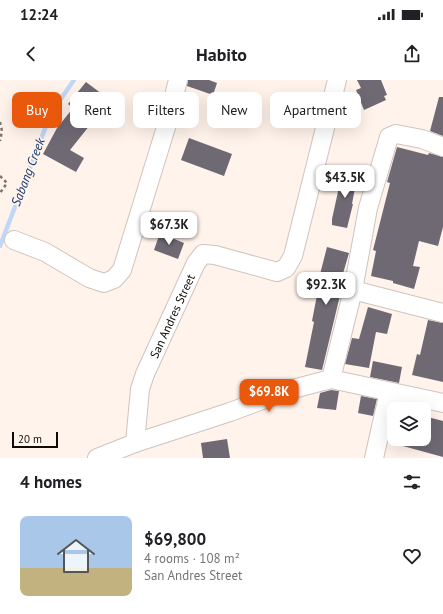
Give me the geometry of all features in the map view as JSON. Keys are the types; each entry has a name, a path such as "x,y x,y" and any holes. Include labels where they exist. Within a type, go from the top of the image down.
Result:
{"street":[{"path":"14,240 45,252 89,278 104,283 114,279 122,270 167,124 178,80"},
{"name":"San Andres Street","path":"135,443 140,389 145,374 196,263 203,254 215,255 277,272 286,268 293,256 337,80"},
{"path":"331,379 353,290 368,208 389,137 396,134 422,139 443,147"},
{"path":"353,290 442,309"},
{"path":"97,458 135,443 230,412 288,390 331,379 443,403"},
{"path":"374,458 389,392"}],"path":[{"path":"0,122 2,131 0,141"},
{"path":"0,176 7,183 0,193"}],"building":[{"path":"188,80 209,80 217,83 214,92 207,93 187,86"},
{"path":"357,80 381,80 387,95 384,96 386,100 364,110 361,102 361,92 357,92 356,90 361,88"},
{"path":"86,82 99,92 78,92"},
{"path":"439,97 443,97 443,136 430,131"},
{"path":"70,112 70,128 88,128 70,150 84,158 76,172 43,154 57,128 62,128 62,122"},
{"path":"189,138 232,154 224,176 181,160"},
{"path":"397,147 428,155 429,153 443,157 443,227 438,246 419,241 413,266 420,267 414,289 393,283 393,281 371,276 376,251 373,250 390,183 387,182"},
{"path":"343,169 358,172 353,204 347,228 332,225"},
{"path":"160,233 184,243 178,259 154,250"},
{"path":"327,247 349,253 342,277 344,279 322,370 305,367 314,322 312,321 318,290 316,290"},
{"path":"368,307 392,314 387,334 376,332 369,368 345,364 352,338 359,339"},
{"path":"428,320 443,323 443,382 412,375 417,354 420,355"},
{"path":"373,361 402,367 399,383 370,377"},
{"path":"331,390 339,391 336,410 317,408 320,393"},
{"path":"361,396 377,399 373,416 358,413"},
{"path":"431,418 443,421 443,457 403,446 431,446"},
{"path":"227,439 230,458 203,458 201,443"}],"waterway":[{"name":"Sabang Creek","path":"0,246 51,113 74,80"}]}
